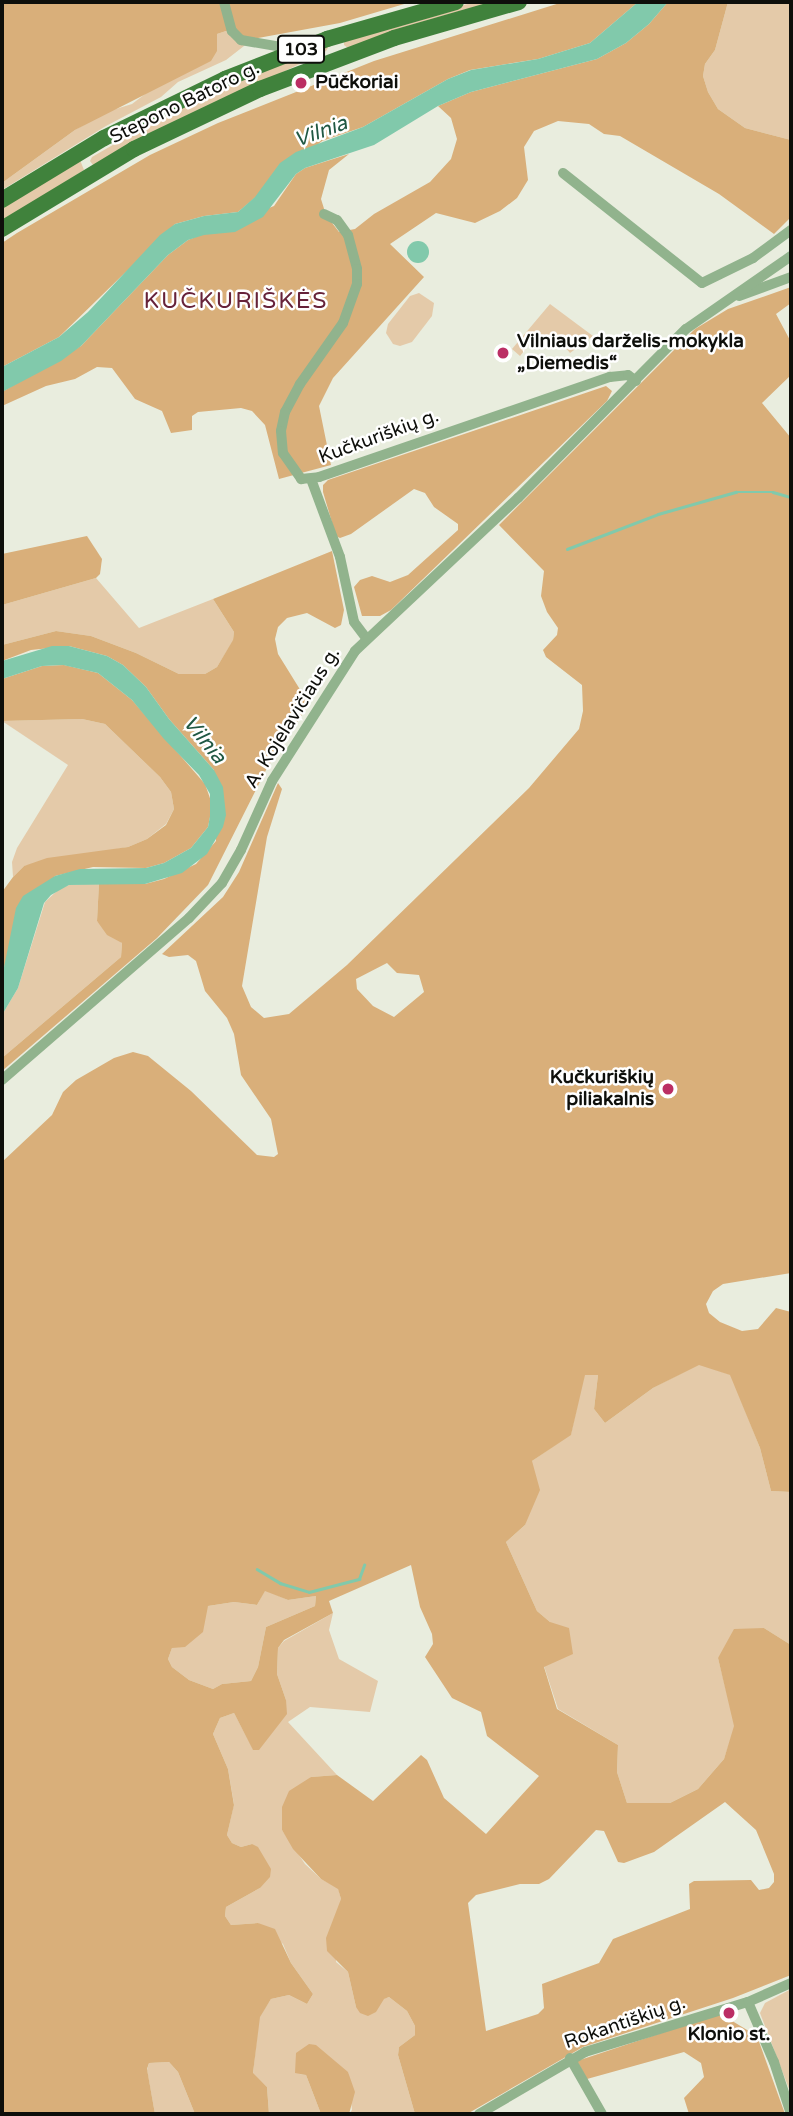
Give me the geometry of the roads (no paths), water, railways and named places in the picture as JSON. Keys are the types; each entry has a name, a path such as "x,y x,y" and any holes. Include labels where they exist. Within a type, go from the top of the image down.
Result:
{"main road":[{"name":"Stepono Batoro g.","path":"2,200 152,112 252,67 327,39 456,2"},
{"name":"Stepono Batoro g.","path":"2,229 101,167 166,132 288,77 394,38 519,2"},
{"path":"288,77 304,63 334,50 334,43 327,39"},
{"path":"101,167 88,168 85,159 104,138"}],"street":[{"path":"224,2 232,31 241,40 252,44 285,47 315,38 327,39"},
{"path":"252,44 257,55 252,67"},
{"path":"563,173 702,283 753,258 791,230"},
{"name":"Kučkuriškių g.","path":"324,214 337,220 348,235 357,269 357,284 343,323 295,391 285,412 281,431 283,453 301,479 311,479 599,381 622,375 636,380"},
{"name":"A. Kojelavičiaus g.","path":"2,1080 189,918 222,883 272,781 335,678 367,639 488,527 686,330 725,300 791,257"},
{"name":"A. Kojelavičiaus g.","path":"725,300 791,277"},
{"path":"311,479 340,557 354,622 367,639"},
{"name":"Rokantiškių g.","path":"479,2114 570,2058 670,2024 748,2002 791,1983"},
{"path":"748,2002 774,2062 791,2114"},
{"path":"570,2058 602,2114"}],"waterway":[{"path":"567,549 658,514 736,492 773,492 791,497"},
{"path":"257,1569 280,1583 309,1592 359,1579 364,1565"}],"place":[{"name":"Pūčkoriai","path":"301,83"},
{"name":"Vilniaus darželis-mokykla „Diemedis“","path":"503,353"},
{"name":"Kučkuriškių piliakalnis","path":"668,1089"},
{"name":"Klonio st.","path":"729,2013"}],"district":[{"name":"KUČKURIŠKĖS","path":"236,301"}],"water label":[{"name":"Vilnia","path":"321,132"},
{"name":"Vilnia","path":"204,740"}]}
